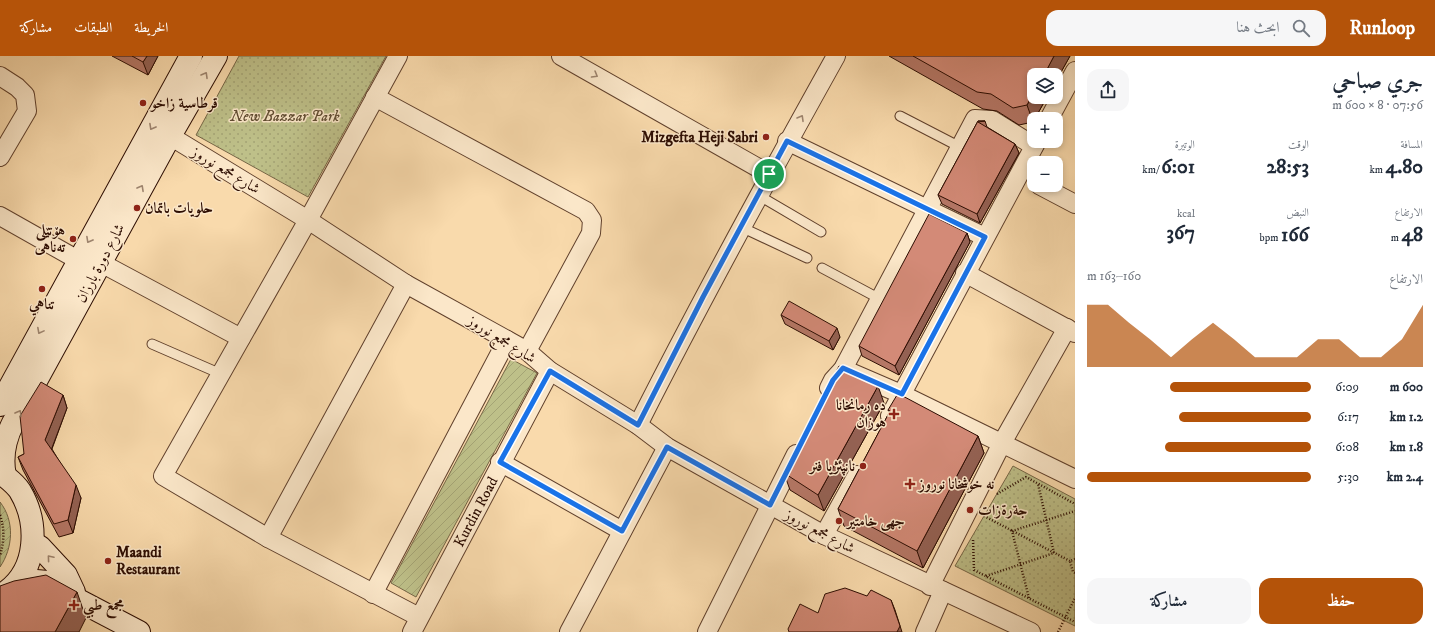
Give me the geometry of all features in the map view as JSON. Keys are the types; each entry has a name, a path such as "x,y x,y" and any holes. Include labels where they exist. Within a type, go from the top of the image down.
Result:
{"main road":[{"name":"شارع دورة بارزان","path":"0,405 191,56"},
{"name":"شارع دورة بارزان","path":"3,474 3,454 8,433 170,136 216,56"},
{"path":"0,597 9,590 21,576 29,560 33,543 32,524 28,506 19,490 3,474"},
{"path":"33,543 40,547 66,575 78,600"},
{"path":"0,597 36,581 59,583 78,600 139,632"}],"street":[{"path":"398,56 308,220 163,476 268,538 373,594 416,625"},
{"path":"561,56 769,174"},
{"path":"638,425 703,297 787,141 835,56"},
{"path":"1053,112 1075,71"},
{"path":"0,76 18,87 25,95 27,111 0,157"},
{"path":"375,97 586,211 592,220 591,233 527,351"},
{"path":"823,401 833,380 843,368 975,119 992,120 1027,139"},
{"name":"شارع مجمع نوروز","path":"170,136 308,220 406,284 527,351 550,371 638,425 667,447 824,535 1031,632"},
{"path":"787,141 985,237"},
{"path":"883,428 985,237 1026,178 1034,148"},
{"path":"1052,192 1075,204"},
{"path":"0,216 78,260"},
{"path":"101,263 241,338"},
{"path":"925,632 937,589 1002,443 1071,330 965,273"},
{"path":"268,538 406,284"},
{"path":"373,594 507,340"},
{"path":"843,368 902,394 1075,479"},
{"name":"Kurdin Road","path":"416,625 500,462 550,371"},
{"path":"707,632 802,442"},
{"path":"569,632 667,447"},
{"path":"824,535 864,461"},
{"path":"500,462 622,531"}],"lane":[{"path":"900,116 960,147"},
{"path":"758,195 821,232"},
{"path":"741,227 806,258"},
{"path":"822,268 880,299"},
{"path":"152,344 221,374"}],"path":[{"path":"995,498 998,492 1026,477 1075,504"},
{"path":"1038,484 1054,553"},
{"path":"980,522 987,510"},
{"path":"1012,531 1075,511"},
{"path":"0,515 4,525 4,541 0,556"},
{"path":"983,516 1070,561 1073,572 1075,573"},
{"path":"1012,531 1029,599"},
{"path":"973,535 974,570 1075,622"},
{"path":"985,577 1054,553"},
{"path":"1070,561 1075,559"},
{"path":"1058,632 1075,598"}],"green space":[{"name":"New Bazzar Park","path":"239,56 386,56 308,197 196,135"},
{"path":"511,359 537,373 416,597 391,583"},
{"path":"1013,466 1075,499 1075,626 955,566"},
{"path":"0,502 5,509 10,526 10,543 8,552 0,567"}],"building":[{"path":"132,56 147,56 143,62"},
{"path":"913,56 1054,56 1048,68 1027,68 1027,105 1013,108 991,94 977,92"},
{"path":"978,121 985,121 978,122 1015,144 977,214 938,195"},
{"path":"929,214 967,233 895,366 859,346"},
{"path":"789,301 837,328 829,341 781,315"},
{"path":"839,366 878,386 818,495 784,473"},
{"path":"41,382 63,395 45,440 76,485 68,520 54,524 18,457 24,454 20,416"},
{"path":"899,394 978,436 917,551 838,509 890,411 888,410"},
{"path":"46,575 77,592 55,632 0,632 0,586 14,581"},
{"path":"845,588 867,596 871,590 891,600 900,626 897,632 789,632 788,629 800,604 818,613 825,594"}],"place":[{"name":"قرطاسية زاخو","path":"143,103"},
{"name":"Mizgefta Heji Sabri","path":"766,137"},
{"name":"حلويات باتمان","path":"137,208"},
{"name":"هۆتێلی تەناهی","path":"73,239"},
{"name":"تناهي","path":"42,289"},
{"name":"ده رمانخانا هوزان","path":"894,414"},
{"name":"نانپئژيا فنر","path":"863,466"},
{"name":"نه خوشخانا نوروز","path":"910,484"},
{"name":"جةرةزات","path":"970,510"},
{"name":"جهى خامتير","path":"839,521"},
{"name":"Maandi Restaurant","path":"108,561"},
{"name":"مجمع طبي","path":"74,605"}],"route":[{"path":"787,141 985,237 902,394 843,368 833,380 770,505 667,447 622,531 500,462 550,371 638,425 703,297 769,174 787,141"}]}
